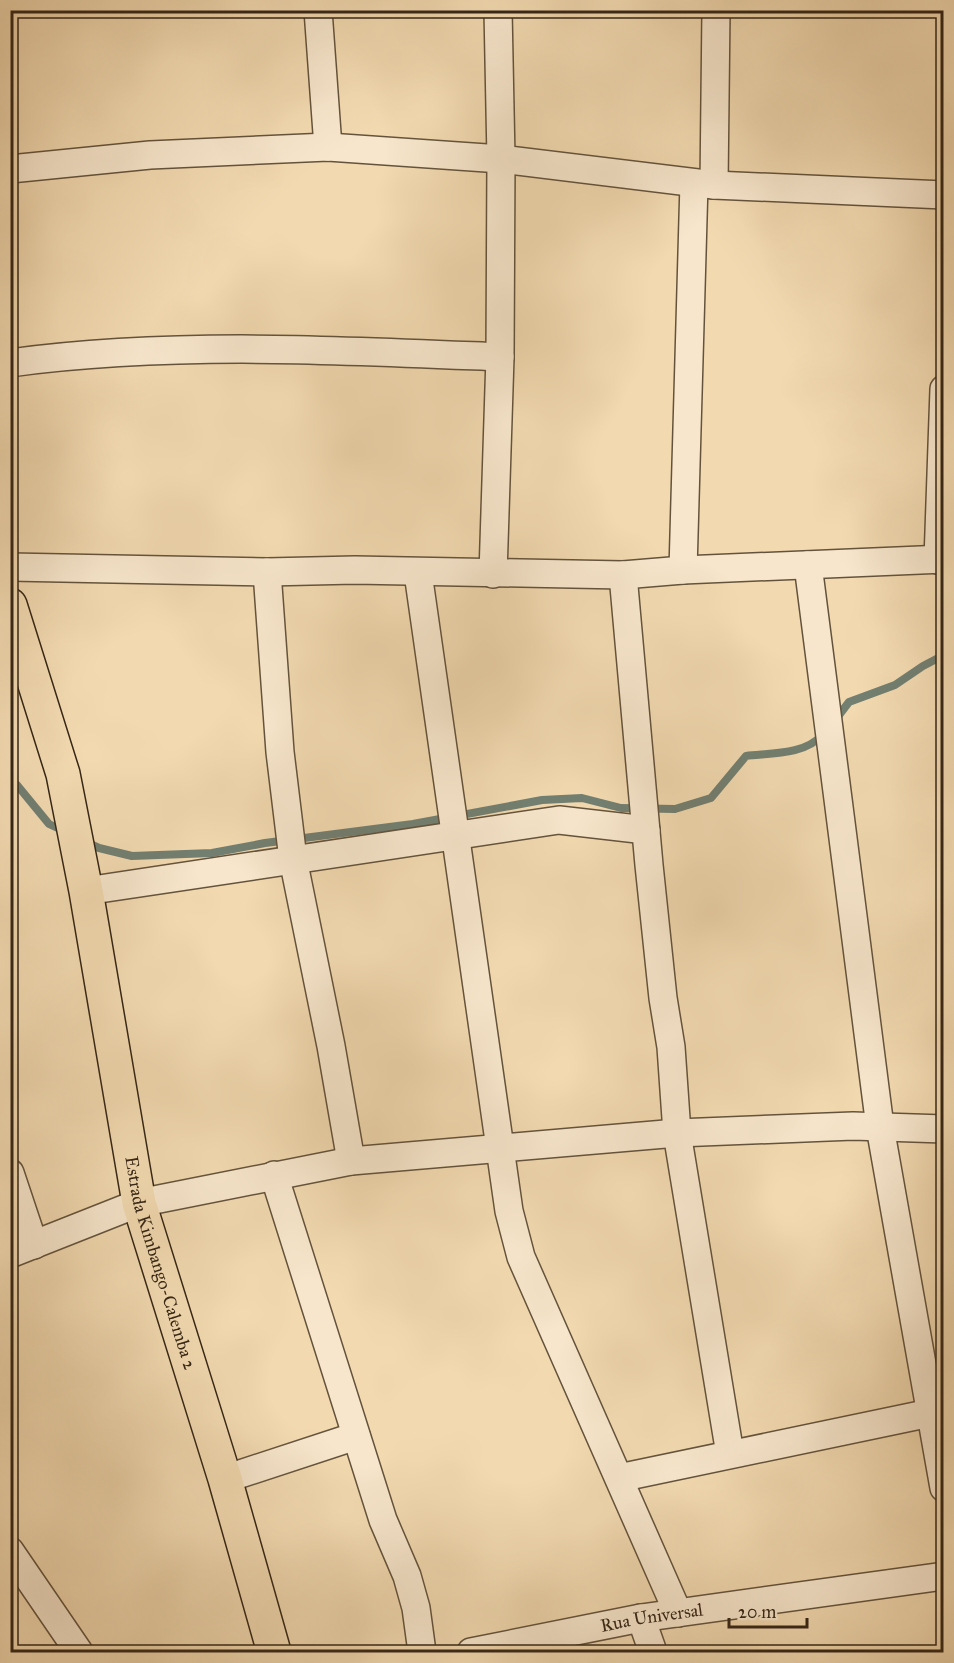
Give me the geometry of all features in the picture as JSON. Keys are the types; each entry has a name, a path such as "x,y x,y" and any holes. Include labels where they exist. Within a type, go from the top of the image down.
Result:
{"main road":[{"name":"Estrada Kimbango-Calemba 2","path":"10,605 63,774 68,797 139,1203 225,1479 274,1653"}],"street":[{"path":"318,10 328,147"},
{"path":"494,574 500,357 501,159 498,10"},
{"path":"683,570 716,10"},
{"path":"10,169 150,155 328,147 501,159 704,184 944,195"},
{"path":"10,363 68,355 184,350 341,351 500,357"},
{"path":"10,567 623,575 683,570 941,559 944,389"},
{"path":"808,565 880,1127 944,1488"},
{"path":"267,572 280,752 293,860 331,1046 351,1161"},
{"path":"418,573 509,1211 521,1257 678,1613"},
{"path":"623,575 663,998 671,1047 677,1133 730,1454"},
{"path":"83,878 293,860 559,820 646,830"},
{"path":"10,1173 22,1249 139,1203 351,1161 677,1133 853,1126 944,1129"},
{"path":"274,1175 383,1520 407,1576 416,1608 422,1653"},
{"path":"619,1478 930,1413"},
{"path":"225,1479 356,1436"},
{"path":"10,1551 79,1653"},
{"name":"Rua Universal","path":"486,1651 641,1618 944,1576"},
{"path":"641,1618 653,1653"}],"waterway":[{"path":"836,719 849,702 895,685 944,655"},
{"path":"86,842 99,848 132,856 212,853 265,843 413,824 542,800 582,798 621,808 675,809 711,798 746,756 797,750 815,742 822,735"},
{"path":"10,779 49,824 64,831"}]}
